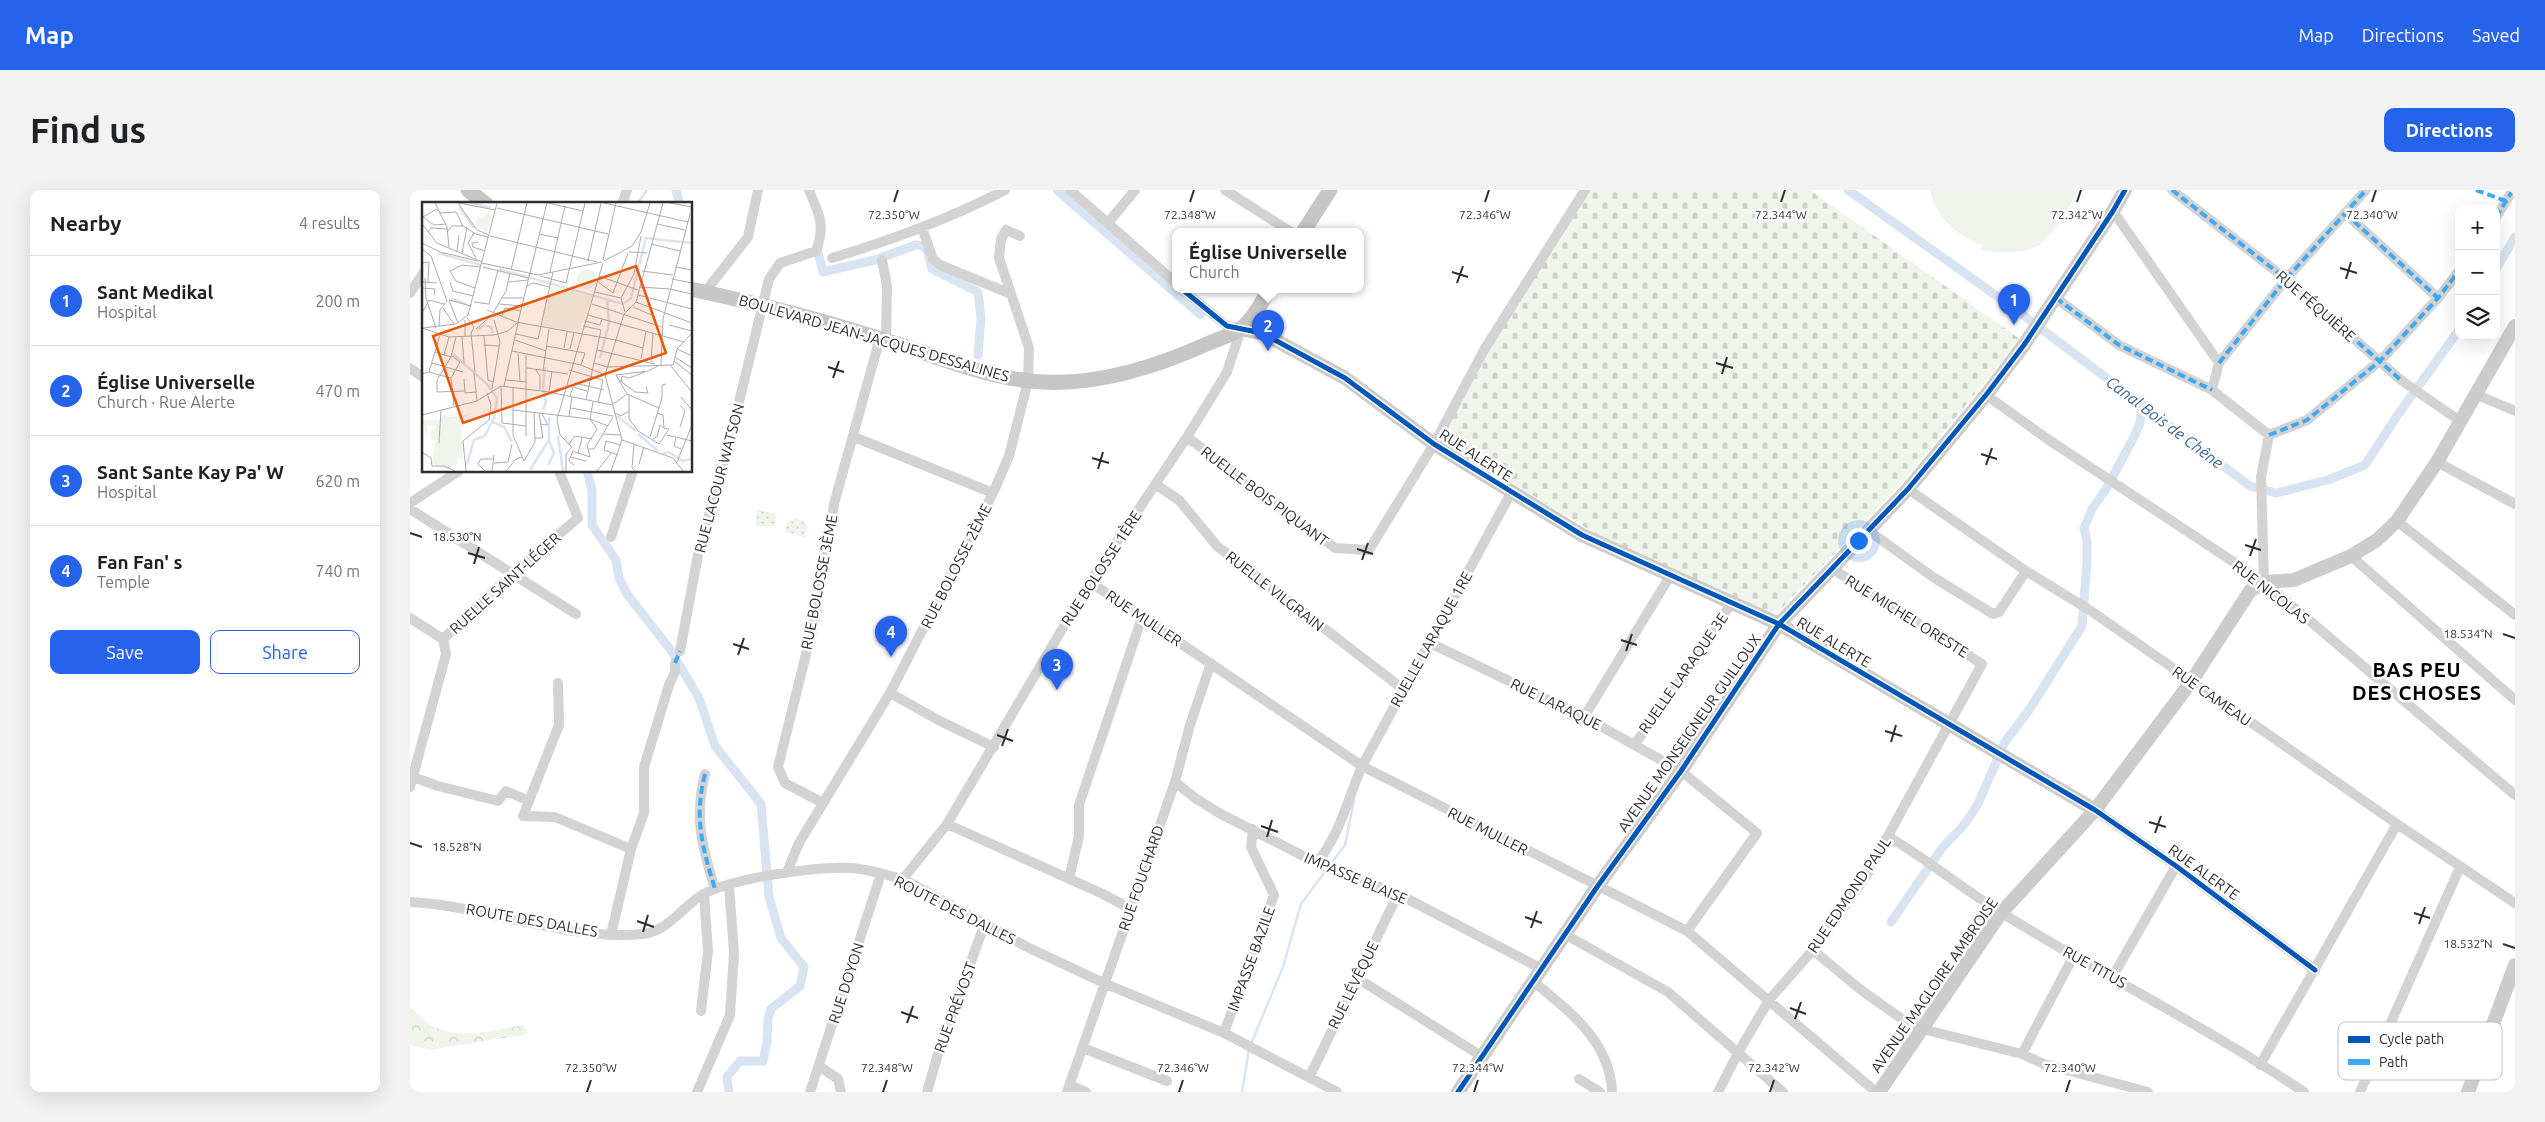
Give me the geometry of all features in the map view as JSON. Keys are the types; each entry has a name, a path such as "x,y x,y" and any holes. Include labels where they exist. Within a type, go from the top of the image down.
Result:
{"main road":[{"path":"1305,228 1327,191"},
{"name":"BOULEVARD JEAN-JACQUES DESSALINES","path":"698,290 763,305 883,339 962,366 1028,381 1046,383 1117,375 1170,360 1241,329"},
{"path":"1241,329 1267,293"}],"street":[{"path":"623,202 627,190"},
{"path":"698,290 748,237 758,190"},
{"name":"RUE LACOUR WATSON","path":"680,651 698,555 769,279 780,263 816,251 822,234 822,226 809,190"},
{"path":"832,258 880,244 922,228 962,212 1005,190"},
{"path":"1070,190 1172,279"},
{"path":"1108,223 1135,190"},
{"path":"1224,190 1285,228"},
{"path":"1434,444 1484,350 1585,190"},
{"name":"AVENUE MONSEIGNEUR GUILLOUX","path":"1458,1092 1597,887 1681,770 1779,624 1908,489 1986,395 2024,345 2056,298 2125,190"},
{"name":"RUE FÉQUIÈRE","path":"2172,190 2286,279 2402,381 2460,421"},
{"path":"2212,390 2219,363 2286,279 2366,190"},
{"path":"2500,211 2513,190"},
{"path":"2113,211 2219,363"},
{"path":"2345,213 2438,298"},
{"path":"922,228 933,259 940,264 1011,294"},
{"name":"RUE BOLOSSE 2ÈME","path":"783,873 799,843 890,693 993,493 1009,456 1028,381 1029,348 999,258 1001,239 1006,230 1020,236"},
{"name":"RUE BOLOSSE 3ÈME","path":"823,804 785,783 778,767 816,614 834,504 883,339 887,286 882,260"},
{"path":"410,293 422,275"},
{"path":"2269,435 2307,420 2380,361 2438,298 2455,276"},
{"path":"1187,293 1227,326 1241,329"},
{"path":"2056,298 2119,345 2212,390 2269,435"},
{"path":"2269,435 2261,477 2264,582 2294,580 2351,556 2377,540 2397,521 2437,462 2474,394 2515,326"},
{"name":"RUE ALERTE","path":"1241,329 1262,333 1345,378 1434,444 1582,535 1779,624 2095,810 2176,866 2315,970"},
{"name":"RUE BOLOSSE 1ÈRE","path":"903,879 947,824 1090,582 1187,437 1227,372 1241,329"},
{"path":"410,368 422,377"},
{"path":"2474,394 2515,411"},
{"name":"RUE NICOLAS","path":"1986,395 2046,438 2264,582 2515,795"},
{"path":"854,437 993,493"},
{"name":"RUELLE BOIS PIQUANT","path":"1187,437 1335,548 1345,551 1370,550 1434,444"},
{"path":"2437,462 2515,504"},
{"path":"410,503 457,472"},
{"name":"RUELLE SAINT-LÉGER","path":"410,787 411,776 446,654 443,639 512,574 578,518 559,472"},
{"path":"611,537 633,472"},
{"name":"RUELLE VILGRAIN","path":"1155,484 1179,500 1217,546 1403,689"},
{"name":"RUE CAMEAU","path":"1908,489 2026,571 2091,611 2397,824 2515,903"},
{"name":"RUELLE LARAQUE 1RE","path":"1317,863 1338,832 1362,766 1511,493"},
{"path":"410,509 576,614"},
{"path":"2397,521 2515,615"},
{"path":"1869,531 1933,577 1993,614 1999,612 2026,571"},
{"path":"2351,556 2515,700"},
{"name":"RUE MICHEL ORESTE","path":"1832,568 1982,664"},
{"path":"1584,717 1670,576"},
{"name":"RUE MULLER","path":"1090,582 1362,766 1597,887 1687,931 1769,1000 1864,1087 1878,1092"},
{"name":"AVENUE MAGLOIRE AMBROISE","path":"1878,1092 2001,912 2095,810 2192,682 2250,591 2264,582"},
{"name":"RUELLE LARAQUE 3E","path":"1635,744 1708,640 1731,603"},
{"path":"1069,879 1079,836 1079,805 1142,617"},
{"path":"410,618 443,639"},
{"name":"RUE LARAQUE","path":"1428,642 1584,717 1681,770 1758,833 1687,931"},
{"path":"610,935 631,849 644,813 644,767 669,685 675,672 675,663"},
{"name":"RUE FOUCHARD","path":"1068,1088 1106,984 1174,782 1190,725 1211,663"},
{"name":"RUE EDMOND PAUL","path":"1718,1092 1739,1051 1769,1000 1813,950 1866,876 1982,664"},
{"path":"558,683 560,725 523,816 556,816 631,849"},
{"path":"890,693 940,721 994,746"},
{"path":"705,774 700,794 699,826 701,844 715,889"},
{"path":"411,776 438,786 498,801 506,791 529,801"},
{"name":"IMPASSE BLAISE","path":"1174,782 1195,798 1317,863 1398,894 1542,969"},
{"path":"947,824 1131,909"},
{"path":"2260,1065 2397,824"},
{"name":"IMPASSE BAZILE","path":"1228,1035 1274,896 1251,847 1253,829"},
{"name":"RUE TITUS","path":"1889,837 2001,912 2112,976 2304,1092"},
{"path":"2112,976 2176,866"},
{"path":"2391,1022 2460,867"},
{"name":"ROUTE DES DALLES","path":"410,902 448,905 551,927 610,935 644,934 657,931 704,894 728,885 783,873 850,868 881,874 903,879 1027,947 1106,984 1228,1035 1310,1076 1337,1092"},
{"name":"RUE DOYON","path":"810,1092 881,874"},
{"path":"697,1092 730,1014 734,952 728,885"},
{"path":"701,1011 708,951 704,894"},
{"name":"RUE LÉVÊQUE","path":"1310,1076 1398,894"},
{"name":"RUE PRÉVOST","path":"927,1092 940,1047 984,923"},
{"path":"1566,935 1668,992 1739,1051 1783,1092"},
{"path":"1813,950 1861,990 1902,1019 1922,1029 2022,1054 2044,1064 2148,1092"},
{"path":"2022,1054 2074,955"},
{"path":"2494,1022 2515,966"},
{"path":"1357,978 1483,1057"},
{"path":"1534,982 1579,1020 1598,1046 1607,1065 1612,1092"},
{"path":"1083,1048 1167,1081"},
{"path":"819,1066 838,1079 841,1092"},
{"path":"1579,1080 1600,1092"},
{"path":"2360,1092 2365,1080"},
{"path":"2468,1092 2472,1080"},
{"path":"1068,1088 1086,1092"}],"green space":[{"path":"1591,190 1810,190 2020,339 1901,484 1779,611 1766,613 1603,538 1441,440 1479,364 1534,272"},
{"path":"1930,190 2084,190 2082,195 2077,193 2059,224 2051,235 2041,243 2030,249 2017,252 2001,252 1980,250 1982,245 1956,231 1942,217"},
{"path":"757,509 776,514 775,526 756,526"},
{"path":"796,518 807,524 806,538 785,532 788,522"},
{"path":"410,1007 425,1021 442,1030 477,1033 523,1025 529,1034 429,1050 410,1045"}],"waterway":[{"path":"638,202 647,190"},
{"path":"676,190 679,202"},
{"path":"1057,190 1172,290"},
{"name":"Canal Bois de Chêne","path":"1848,190 2015,309 2250,486 2276,493 2328,480 2365,465 2399,413 2455,336"},
{"name":"Canal Bois de Chêne","path":"2500,262 2515,237"},
{"path":"818,252 823,272 875,260 915,245 923,246 927,250 932,269 978,292 981,318 978,355"},
{"path":"1176,293 1201,315"},
{"path":"1891,922 1942,848 1963,826 1977,806 2005,742 2029,710 2082,626 2087,562 2087,541 2084,528 2092,509 2106,489 2134,437 2140,423 2142,404"},
{"path":"587,472 592,490 592,525 616,560 619,578 627,594 670,649 699,698 715,746 761,804 769,897 781,938 804,967 800,986 771,1009 768,1018 767,1042 763,1061 740,1061 727,1077 729,1092"},
{"path":"1330,865 1345,845 1354,800"},
{"path":"1251,1044 1283,967 1301,904 1327,869"},
{"path":"1242,1092 1249,1049"}],"marked path":[{"path":"2172,190 2286,279 2402,381"},
{"path":"2219,363 2286,279 2366,190"},
{"path":"2476,190 2506,201"},
{"path":"2500,211 2513,190"},
{"path":"2345,213 2438,298"},
{"path":"2269,435 2307,420 2380,361 2438,298 2455,276"},
{"path":"2056,298 2119,345 2212,390"},
{"path":"675,663 680,651"},
{"path":"705,774 700,804 701,832 706,859 715,889"}],"cycle path":[{"path":"1458,1092 1597,887 1681,771 1779,624 1908,489 1986,395 2024,345 2125,190"},
{"path":"1187,293 1227,326 1262,333 1345,378 1434,444 1582,535 1779,624 2095,810 2176,866 2315,970"}],"place":[{"name":"Sant Medikal","path":"2014,325"},
{"name":"Église Universelle","path":"1268,351"},
{"name":"Fan Fan' s","path":"891,657"},
{"name":"Sant Sante Kay Pa' W","path":"1057,690"}],"district":[{"name":"BAS PEU DES CHOSES","path":"2417,680"}]}
